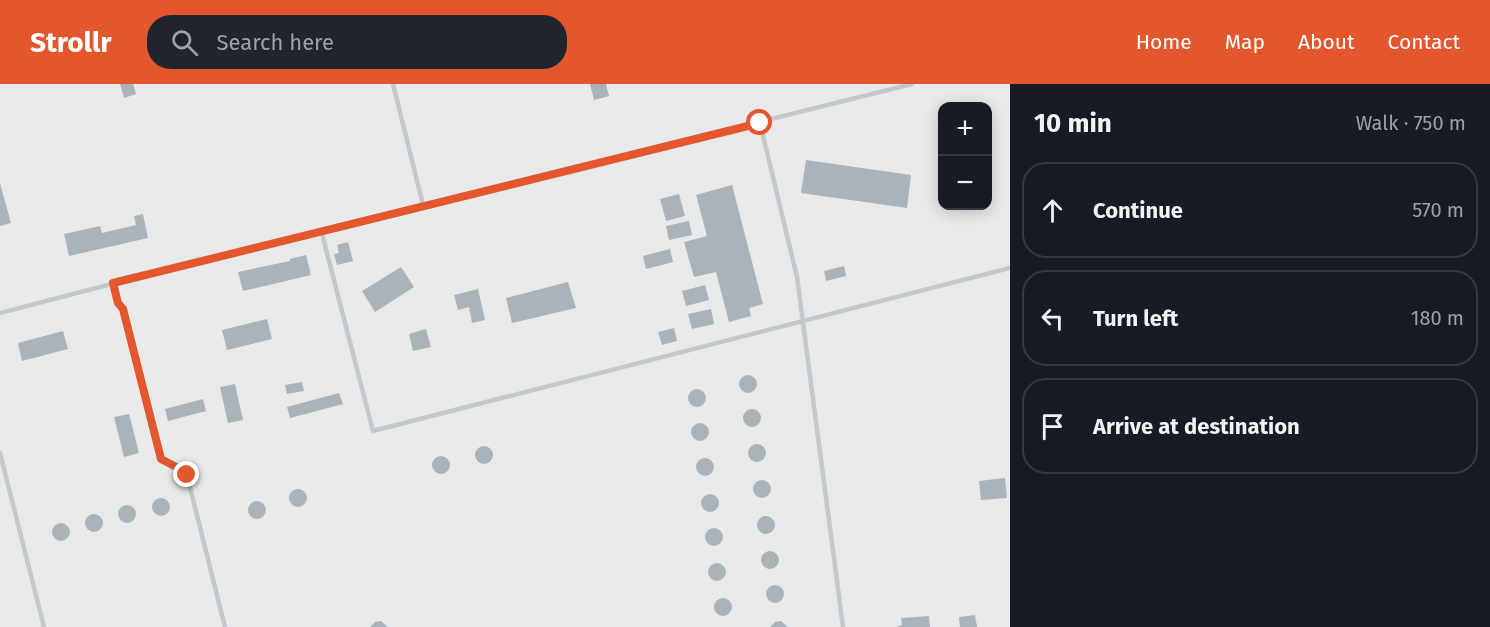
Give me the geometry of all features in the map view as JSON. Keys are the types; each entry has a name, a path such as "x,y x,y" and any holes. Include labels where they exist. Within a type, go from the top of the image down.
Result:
{"lane":[{"path":"393,84 423,205"},
{"path":"0,313 321,230 912,84"},
{"path":"760,123 792,253 843,627"},
{"path":"321,230 373,431 1010,268"},
{"path":"113,283 118,303 123,309 161,459 184,471 187,475 225,627"},
{"path":"0,453 44,627"}],"shaded area":[{"path":"0,84 1010,84 1010,627 0,627"}],"building":[{"path":"120,84 133,84 136,94 124,98"},
{"path":"590,84 606,84 609,96 594,100"},
{"path":"806,160 911,175 907,208 801,193"},
{"path":"0,183 11,223 0,226"},
{"path":"732,185 763,304 749,308 751,316 729,322 716,272 694,277 684,242 707,236 696,195"},
{"path":"679,194 685,216 666,221 660,199"},
{"path":"143,214 148,238 69,256 64,234 100,226 102,233 136,225 134,216"},
{"path":"689,221 692,235 669,240 666,226"},
{"path":"348,242 353,261 337,265 334,254 339,253 337,245"},
{"path":"670,249 673,262 646,269 643,256"},
{"path":"306,255 311,275 243,291 238,272 290,261 290,259"},
{"path":"844,266 846,276 826,281 824,271"},
{"path":"401,267 414,287 375,312 362,291"},
{"path":"568,282 576,308 512,323 506,298"},
{"path":"705,285 709,300 686,306 682,291"},
{"path":"478,289 485,320 472,323 469,307 458,310 454,295"},
{"path":"711,309 714,324 692,329 688,314"},
{"path":"267,319 272,339 227,350 222,330"},
{"path":"674,328 677,341 662,345 658,332"},
{"path":"426,329 431,347 413,351 409,334"},
{"path":"63,331 68,349 22,361 18,343"},
{"path":"744,375 752,375 757,380 755,391 744,393 739,388 739,380"},
{"path":"302,382 304,391 287,394 285,385"},
{"path":"235,384 243,420 228,423 220,387"},
{"path":"693,389 701,389 706,394 704,405 693,407 688,402 688,394"},
{"path":"339,393 343,404 290,418 287,407"},
{"path":"203,399 206,411 168,421 165,409"},
{"path":"748,409 756,409 761,414 759,425 748,427 743,422 743,414"},
{"path":"129,414 139,453 124,457 114,417"},
{"path":"696,423 704,423 709,428 707,439 696,441 691,436 691,428"},
{"path":"753,444 761,444 766,449 764,460 753,462 748,457 748,449"},
{"path":"480,446 488,446 493,451 491,462 480,464 475,459 475,451"},
{"path":"437,456 445,456 450,461 448,472 437,474 432,469 432,461"},
{"path":"701,458 709,458 714,463 712,474 701,476 696,471 696,463"},
{"path":"1005,478 1007,498 981,500 979,481"},
{"path":"758,480 766,480 771,485 769,496 758,498 753,493 753,485"},
{"path":"294,489 302,489 307,494 305,505 294,507 289,502 289,494"},
{"path":"706,494 714,494 719,499 717,510 706,512 701,507 701,499"},
{"path":"157,498 165,498 170,503 168,514 157,516 152,511 152,503"},
{"path":"253,501 261,501 266,506 264,517 253,519 248,514 248,506"},
{"path":"123,505 131,505 136,510 134,521 123,523 118,518 118,510"},
{"path":"90,514 98,514 103,519 101,530 90,532 85,527 85,519"},
{"path":"762,516 770,516 775,521 773,532 762,534 757,529 757,521"},
{"path":"57,523 65,523 70,528 68,539 57,541 52,536 52,528"},
{"path":"710,528 718,528 723,533 721,544 710,546 705,541 705,533"},
{"path":"766,551 774,551 779,556 777,567 766,569 761,564 761,556"},
{"path":"713,563 721,563 726,568 724,579 713,581 708,576 708,568"},
{"path":"771,585 779,585 784,590 782,601 771,603 766,598 766,590"},
{"path":"719,598 727,598 732,603 730,614 719,616 714,611 714,603"},
{"path":"975,615 977,627 960,627 959,617"},
{"path":"929,616 930,627 897,627 902,625 901,618"},
{"path":"381,621 388,627 370,627 375,622"},
{"path":"781,621 788,627 770,627 775,622"}],"route":[{"path":"187,475 184,471 161,459 123,309 118,303 113,283 760,123"}]}
